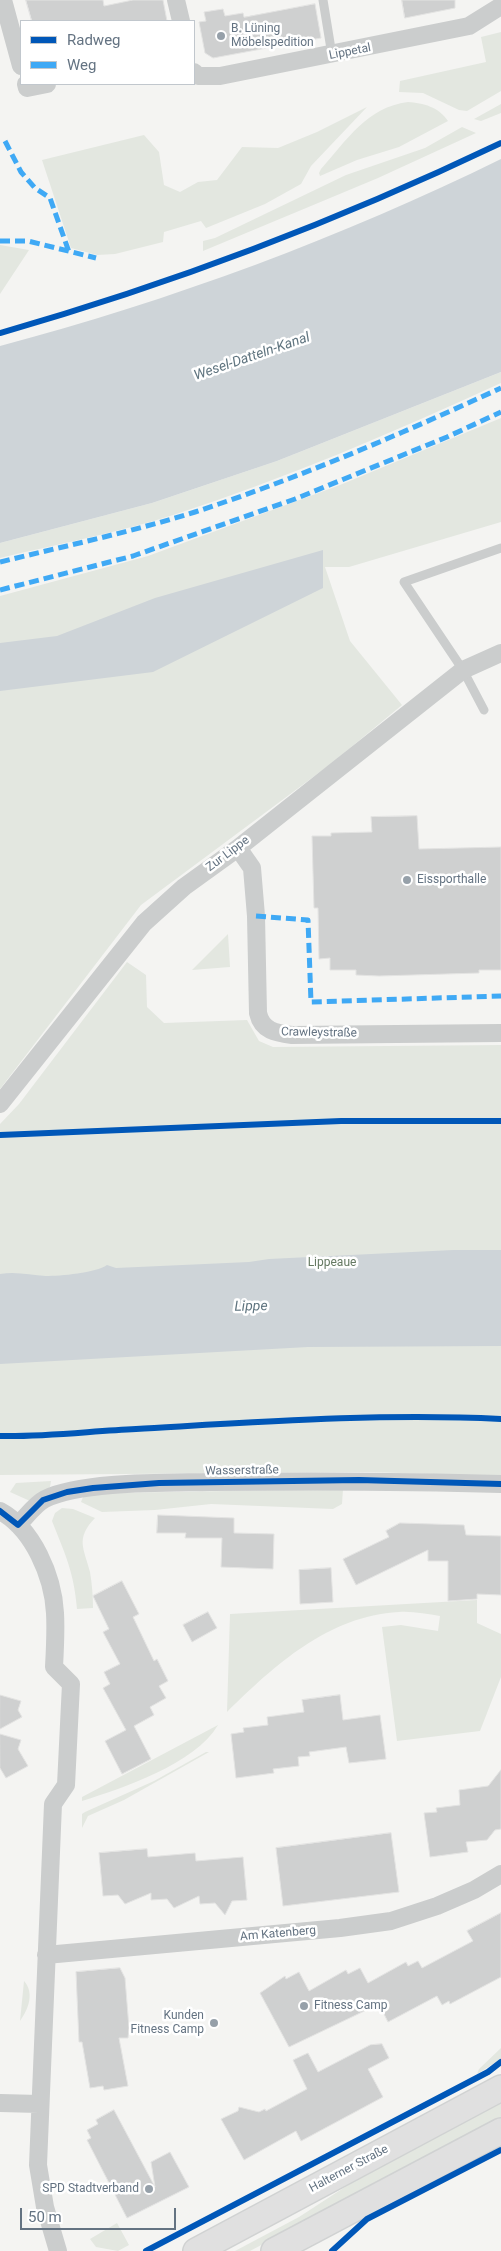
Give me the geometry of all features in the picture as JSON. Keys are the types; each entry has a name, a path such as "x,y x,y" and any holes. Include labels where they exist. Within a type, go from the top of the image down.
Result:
{"main road":[{"name":"Halterner Straße","path":"196,2251 501,2088"},
{"path":"274,2251 501,2131"}],"street":[{"path":"3,0 20,62"},
{"path":"176,0 181,20"},
{"name":"Lippetal","path":"195,73 198,76 220,76 469,26 501,6"},
{"path":"26,85 28,88 42,85"},
{"name":"Zur Lippe","path":"0,1104 144,923 184,888 238,848 463,670 501,653"},
{"name":"Crawleystraße","path":"238,848 252,868 256,916 258,1013 260,1021 266,1028 278,1033 292,1035 501,1033"},
{"name":"Wasserstraße","path":"18,1525 44,1500 67,1492 93,1488 160,1483 359,1480 501,1484"},
{"path":"0,1511 18,1525 28,1537 42,1563 55,1612 54,1666 71,1684 66,1784 53,1804 39,2104 38,2165 45,2207 58,2251"},
{"name":"Am Katenberg","path":"46,1955 340,1928 390,1920 437,1906 474,1890 501,1874"},
{"path":"0,2103 39,2104"}],"lane":[{"path":"323,0 332,55"},
{"path":"484,710 463,670 404,582 501,548"}],"green space":[{"path":"501,32 501,91 467,111 459,110 423,93 399,92 400,81 486,62 481,37"},
{"path":"408,102 419,103 435,109 448,121 399,147 357,160 320,176 321,169 359,126 381,110"},
{"path":"501,104 501,113 481,121 474,119"},
{"path":"367,107 311,166 301,184 265,204 206,228 201,221 164,232 163,242 115,254 97,255 71,248 42,160 144,135 159,152 164,185 180,192 198,182 217,180 242,147 278,148 317,132"},
{"path":"462,127 476,133 378,178 203,251 203,241 215,238 346,175 425,148"},
{"path":"0,245 29,250 0,294"},
{"path":"501,372 501,383 380,437 256,486 152,521 0,558 0,543 152,503 277,461"},
{"path":"501,418 501,522 349,567 325,567 350,641 402,705 332,763 141,905 0,1089 0,596 148,556 340,485"},
{"path":"228,934 230,967 192,970"},
{"name":"Lippeaue","path":"127,962 146,975 147,1007 164,1023 247,1020 259,1041 273,1047 501,1045 501,1476 368,1472 0,1475 0,1124 19,1104"},
{"path":"51,1481 50,1487 30,1501 10,1492 16,1483"},
{"path":"343,1489 342,1504 333,1509 211,1504 155,1510 102,1512 81,1502 83,1497 109,1493"},
{"path":"62,1508 73,1509 95,1518 89,1525 83,1538 90,1572 93,1608 77,1609 71,1574 52,1521 55,1513"},
{"path":"477,1600 477,1623 501,1634 501,1677 480,1731 397,1741 382,1627 401,1625 438,1631 440,1616 414,1612 373,1616 349,1623 326,1633 284,1661 227,1712 230,1614"},
{"path":"218,1725 193,1752 176,1763 137,1782 82,1801 82,1797"},
{"path":"209,1752 124,1800 88,1816 82,1828 82,1814 85,1812 154,1781"},
{"path":"24,1981 30,1996 26,2012 20,2021"},
{"path":"501,2048 501,2059 477,2074 479,2069"},
{"path":"501,2100 501,2118 250,2251 235,2251 299,2217 382,2163"},
{"path":"117,2223 129,2245 118,2251 96,2247 90,2239"}],"water":[{"name":"Wesel-Datteln-Kanal","path":"501,159 501,372 277,461 152,503 0,543 0,346 128,309 255,265 380,215"},
{"path":"323,550 323,588 153,672 0,691 0,643 57,636 155,598"},
{"name":"Lippe","path":"453,1250 501,1250 501,1346 308,1347 0,1364 0,1274 17,1273 52,1276 87,1272 107,1265 116,1268"}],"building":[{"path":"26,0 103,0 104,6 133,0 163,0 167,20 32,20"},
{"path":"402,0 455,0 455,8 405,18"},
{"path":"315,4 321,38 213,58 205,53 199,22 206,21 204,12 223,9 225,16 243,13 244,17"},
{"name":"Eissporthalle","path":"417,816 419,849 501,847 501,970 479,970 479,973 379,976 356,975 356,970 330,970 330,958 319,959 318,908 314,908 312,836 331,836 331,833 372,832 371,817"},
{"path":"158,1515 234,1518 234,1533 274,1534 273,1569 221,1567 222,1538 185,1538 186,1533 157,1533"},
{"path":"400,1523 464,1525 466,1535 501,1536 501,1595 477,1594 477,1599 448,1601 448,1561 428,1561 428,1550 356,1585 343,1559 389,1537 386,1531"},
{"path":"331,1568 333,1602 300,1604 299,1570"},
{"path":"122,1581 139,1614 133,1617 154,1661 157,1659 168,1681 159,1686 166,1698 150,1707 154,1715 134,1726 151,1759 122,1774 105,1741 126,1730 103,1688 110,1684 104,1672 120,1664 103,1632 109,1629 93,1596"},
{"path":"208,1612 217,1628 192,1642 183,1625"},
{"path":"0,1695 21,1701 18,1710 22,1717 0,1729"},
{"path":"340,1695 343,1720 380,1715 386,1759 349,1763 346,1747 309,1752 310,1756 298,1757 299,1766 273,1769 274,1773 236,1778 231,1734 244,1732 243,1728 268,1725 267,1717 304,1712 302,1700"},
{"path":"0,1734 21,1740 18,1749 28,1766 6,1778 0,1768"},
{"path":"501,1770 501,1829 495,1830 487,1840 466,1842 468,1852 430,1857 424,1813 437,1812 436,1808 460,1805 459,1790 488,1786"},
{"path":"391,1833 399,1892 283,1906 276,1848"},
{"path":"147,1849 148,1857 195,1853 196,1861 243,1857 247,1900 232,1901 225,1915 215,1903 200,1904 199,1896 174,1908 167,1899 151,1900 151,1893 125,1904 118,1895 103,1896 99,1853"},
{"path":"501,1913 501,1977 450,2004 449,2001 442,2005 437,1996 388,2022 379,2004 289,2047 260,1993 285,1976 286,1979 299,1972 309,1991 346,1970 348,1974 360,1968 368,1983 406,1962 408,1966 418,1961 422,1968 473,1941 467,1931"},
{"path":"120,1968 125,1978 129,2028 128,2038 119,2038 128,2086 104,2090 103,2086 90,2088 82,2042 79,2042 76,1972"},
{"path":"382,2044 389,2058 368,2069 383,2097 301,2141 296,2131 244,2160 221,2119 238,2111 239,2107 259,2112 265,2109 266,2111 307,2089 293,2060 308,2053 318,2072 370,2045"},
{"path":"114,2110 155,2187 151,2162 170,2152 189,2187 127,2218 87,2140 91,2138 87,2130 98,2124 96,2120"}],"marked path":[{"path":"5,141 21,172 35,188 50,198 69,252"},
{"path":"0,241 28,241 96,258"},
{"path":"0,562 147,526 234,499 350,454 501,388"},
{"path":"0,590 133,556 295,499 447,437 501,412"},
{"path":"256,916 308,920 311,1002 501,996"}],"cycle path":[{"path":"0,333 192,272 317,224 501,143"},
{"path":"0,1135 341,1121 501,1121"},
{"path":"0,1436 51,1435 318,1419 410,1417 501,1419"},
{"path":"0,1511 18,1525 43,1500 67,1492 159,1483 359,1480 501,1484"},
{"path":"146,2251 488,2072 501,2062"},
{"path":"332,2251 367,2219 501,2150"}],"place":[{"name":"B. Lüning Möbelspedition","path":"221,36"},
{"name":"Eissporthalle","path":"407,880"},
{"name":"Fitness Camp","path":"304,2006"},
{"name":"Kunden Fitness Camp","path":"214,2023"},
{"name":"SPD Stadtverband","path":"149,2189"}]}
